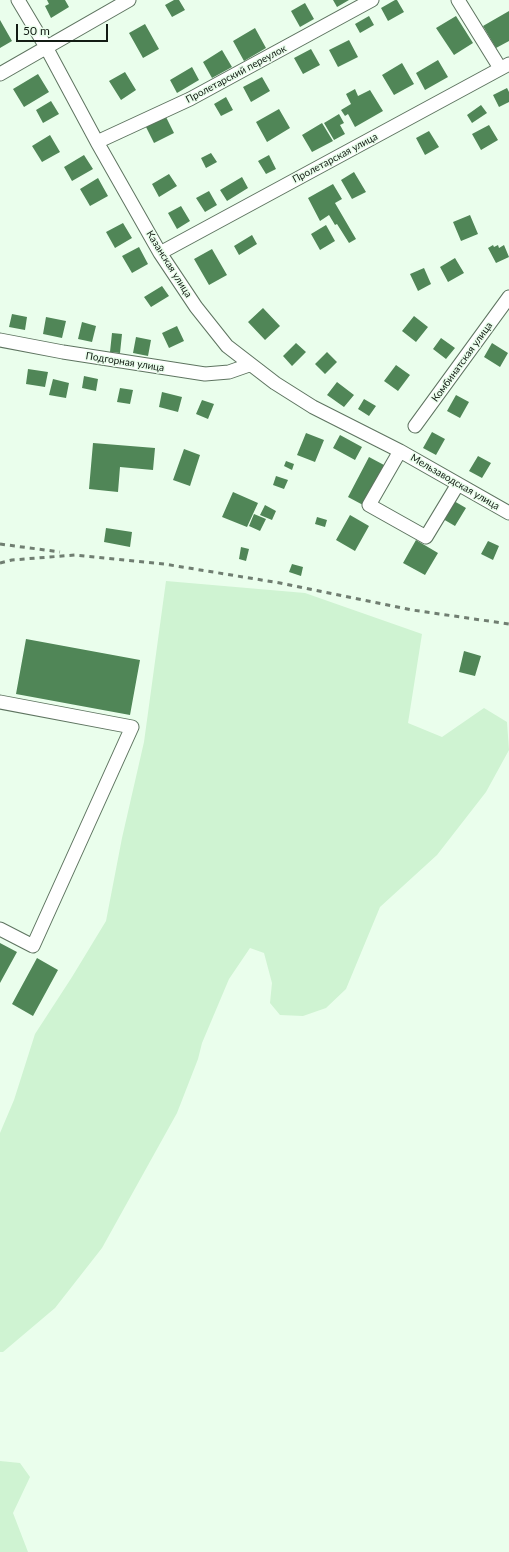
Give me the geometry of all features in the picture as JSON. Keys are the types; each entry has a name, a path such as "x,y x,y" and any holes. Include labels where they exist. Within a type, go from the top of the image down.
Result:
{"street":[{"name":"Казанская улица","path":"18,0 46,47 97,142 160,253 196,307 227,346 249,365 313,407 400,451"},
{"path":"0,74 129,0"},
{"name":"Пролетарский переулок","path":"97,142 190,99 372,0"},
{"path":"458,0 505,66"},
{"name":"Пролетарская улица","path":"160,253 505,66"},
{"name":"Комбинатская улица","path":"415,426 509,297"},
{"name":"Подгорная улица","path":"0,340 63,352 205,374 229,372 249,365"},
{"path":"400,451 369,505 426,537 458,484"},
{"name":"Мельзаводская улица","path":"400,451 509,513"},
{"path":"0,702 132,727 33,946 0,929"}],"green space":[{"path":"166,581 305,593 422,634 408,723 442,737 484,708 507,722 509,750 486,792 437,855 380,907 346,989 326,1008 303,1016 280,1015 270,1003 272,983 264,953 250,948 229,979 202,1043 198,1059 177,1113 102,1248 55,1308 3,1352 0,1352 0,1133 14,1100 35,1034 106,921 122,838 144,742"},
{"path":"0,1461 20,1463 30,1477 13,1513 28,1552 0,1552"}],"building":[{"path":"47,0 65,0 69,7 51,18 45,6 49,4"},
{"path":"174,0 179,0 185,10 172,17 165,5"},
{"path":"333,0 349,0 337,7"},
{"path":"397,0 404,12 388,21 381,8"},
{"path":"305,3 314,19 300,27 291,11"},
{"path":"509,11 509,41 496,48 483,26"},
{"path":"369,16 374,25 360,33 355,24"},
{"path":"456,16 473,43 454,55 436,28"},
{"path":"0,20 12,41 0,48"},
{"path":"145,24 159,49 143,58 129,33"},
{"path":"255,28 266,48 244,61 233,41"},
{"path":"349,40 358,57 338,67 329,50"},
{"path":"311,49 320,65 303,74 294,58"},
{"path":"222,50 232,67 212,78 203,62"},
{"path":"438,60 448,77 425,90 416,73"},
{"path":"402,63 414,84 394,95 382,75"},
{"path":"192,67 199,80 177,93 170,80"},
{"path":"125,72 136,90 121,100 109,81"},
{"path":"38,74 49,92 24,107 13,89"},
{"path":"262,77 270,91 251,102 243,87"},
{"path":"507,88 509,92 509,102 499,107 493,95"},
{"path":"355,89 358,96 370,90 383,111 355,127 348,114 345,116 341,110 351,104 346,94"},
{"path":"226,97 233,110 221,116 214,104"},
{"path":"51,101 59,114 43,123 36,110"},
{"path":"481,105 487,113 472,123 467,115"},
{"path":"279,109 290,128 267,142 256,122"},
{"path":"339,114 344,123 340,125 345,134 334,140 324,123"},
{"path":"166,117 174,133 154,143 146,127"},
{"path":"322,123 333,141 312,152 302,135"},
{"path":"489,125 498,140 481,150 472,134"},
{"path":"429,131 439,147 425,155 416,138"},
{"path":"50,135 60,152 42,162 32,146"},
{"path":"211,153 217,162 206,168 201,158"},
{"path":"84,155 93,169 72,181 64,167"},
{"path":"269,155 276,169 266,174 258,161"},
{"path":"354,172 366,192 352,199 341,180"},
{"path":"169,174 177,186 159,197 152,184"},
{"path":"242,177 248,188 227,201 220,190"},
{"path":"98,178 108,196 90,206 80,189"},
{"path":"333,184 342,199 335,203 356,239 349,243 337,224 335,225 329,215 320,221 308,198"},
{"path":"209,191 217,205 205,212 196,198"},
{"path":"181,206 190,221 177,229 168,213"},
{"path":"470,215 478,234 461,241 453,222"},
{"path":"123,223 132,238 115,248 106,232"},
{"path":"326,225 335,241 320,250 311,234"},
{"path":"252,235 257,244 239,255 234,246"},
{"path":"493,245 494,247 498,245 499,248 504,245 509,257 496,263 488,248"},
{"path":"139,247 148,264 132,273 122,256"},
{"path":"212,249 227,275 209,285 194,259"},
{"path":"455,258 464,273 448,282 440,267"},
{"path":"424,268 431,284 418,291 410,274"},
{"path":"162,286 169,296 151,307 144,297"},
{"path":"263,308 280,326 265,340 248,322"},
{"path":"12,314 27,317 25,330 9,327"},
{"path":"414,316 428,327 416,342 402,331"},
{"path":"46,317 66,321 62,338 43,334"},
{"path":"82,322 96,326 92,342 78,339"},
{"path":"177,326 184,341 169,348 162,333"},
{"path":"112,333 122,334 120,353 110,352"},
{"path":"136,337 151,340 148,356 133,353"},
{"path":"441,338 455,348 446,359 433,349"},
{"path":"296,343 306,352 292,366 283,356"},
{"path":"492,343 508,353 500,367 484,357"},
{"path":"327,352 337,362 325,374 315,364"},
{"path":"396,365 410,375 398,391 384,381"},
{"path":"28,369 48,372 45,387 26,384"},
{"path":"84,376 98,379 96,391 82,388"},
{"path":"53,379 69,383 66,398 49,395"},
{"path":"337,382 354,395 344,407 327,395"},
{"path":"120,388 133,390 130,404 117,402"},
{"path":"162,392 182,397 178,412 159,407"},
{"path":"456,395 469,402 460,418 447,411"},
{"path":"364,399 376,406 369,416 358,409"},
{"path":"202,400 214,404 208,419 196,414"},
{"path":"432,432 445,439 436,455 423,448"},
{"path":"306,433 324,440 315,462 297,455"},
{"path":"340,435 362,447 355,460 333,448"},
{"path":"93,443 155,448 153,470 120,467 118,492 89,489"},
{"path":"184,449 200,455 190,486 173,480"},
{"path":"478,456 491,463 482,478 469,471"},
{"path":"369,457 384,465 363,505 348,497"},
{"path":"286,461 294,464 292,470 284,466"},
{"path":"276,476 288,480 284,489 273,485"},
{"path":"233,492 258,503 247,527 222,517"},
{"path":"454,501 466,508 455,526 443,519"},
{"path":"265,505 276,511 272,520 260,515"},
{"path":"254,514 266,519 260,531 249,526"},
{"path":"350,515 369,526 355,551 336,540"},
{"path":"317,517 327,520 325,527 315,524"},
{"path":"106,528 132,532 130,547 104,542"},
{"path":"416,540 438,553 425,575 403,563"},
{"path":"488,541 499,546 493,560 481,554"},
{"path":"241,547 249,549 246,561 239,559"},
{"path":"292,564 303,567 301,576 289,572"},
{"path":"26,639 140,660 130,715 16,694"},
{"path":"464,651 481,656 475,676 459,672"},
{"path":"0,943 17,952 0,983"},
{"path":"37,958 58,970 33,1016 12,1004"}],"railway":[{"path":"0,544 60,552"},
{"path":"0,563 12,560 75,555 164,564 280,583 412,610 509,624"}]}
